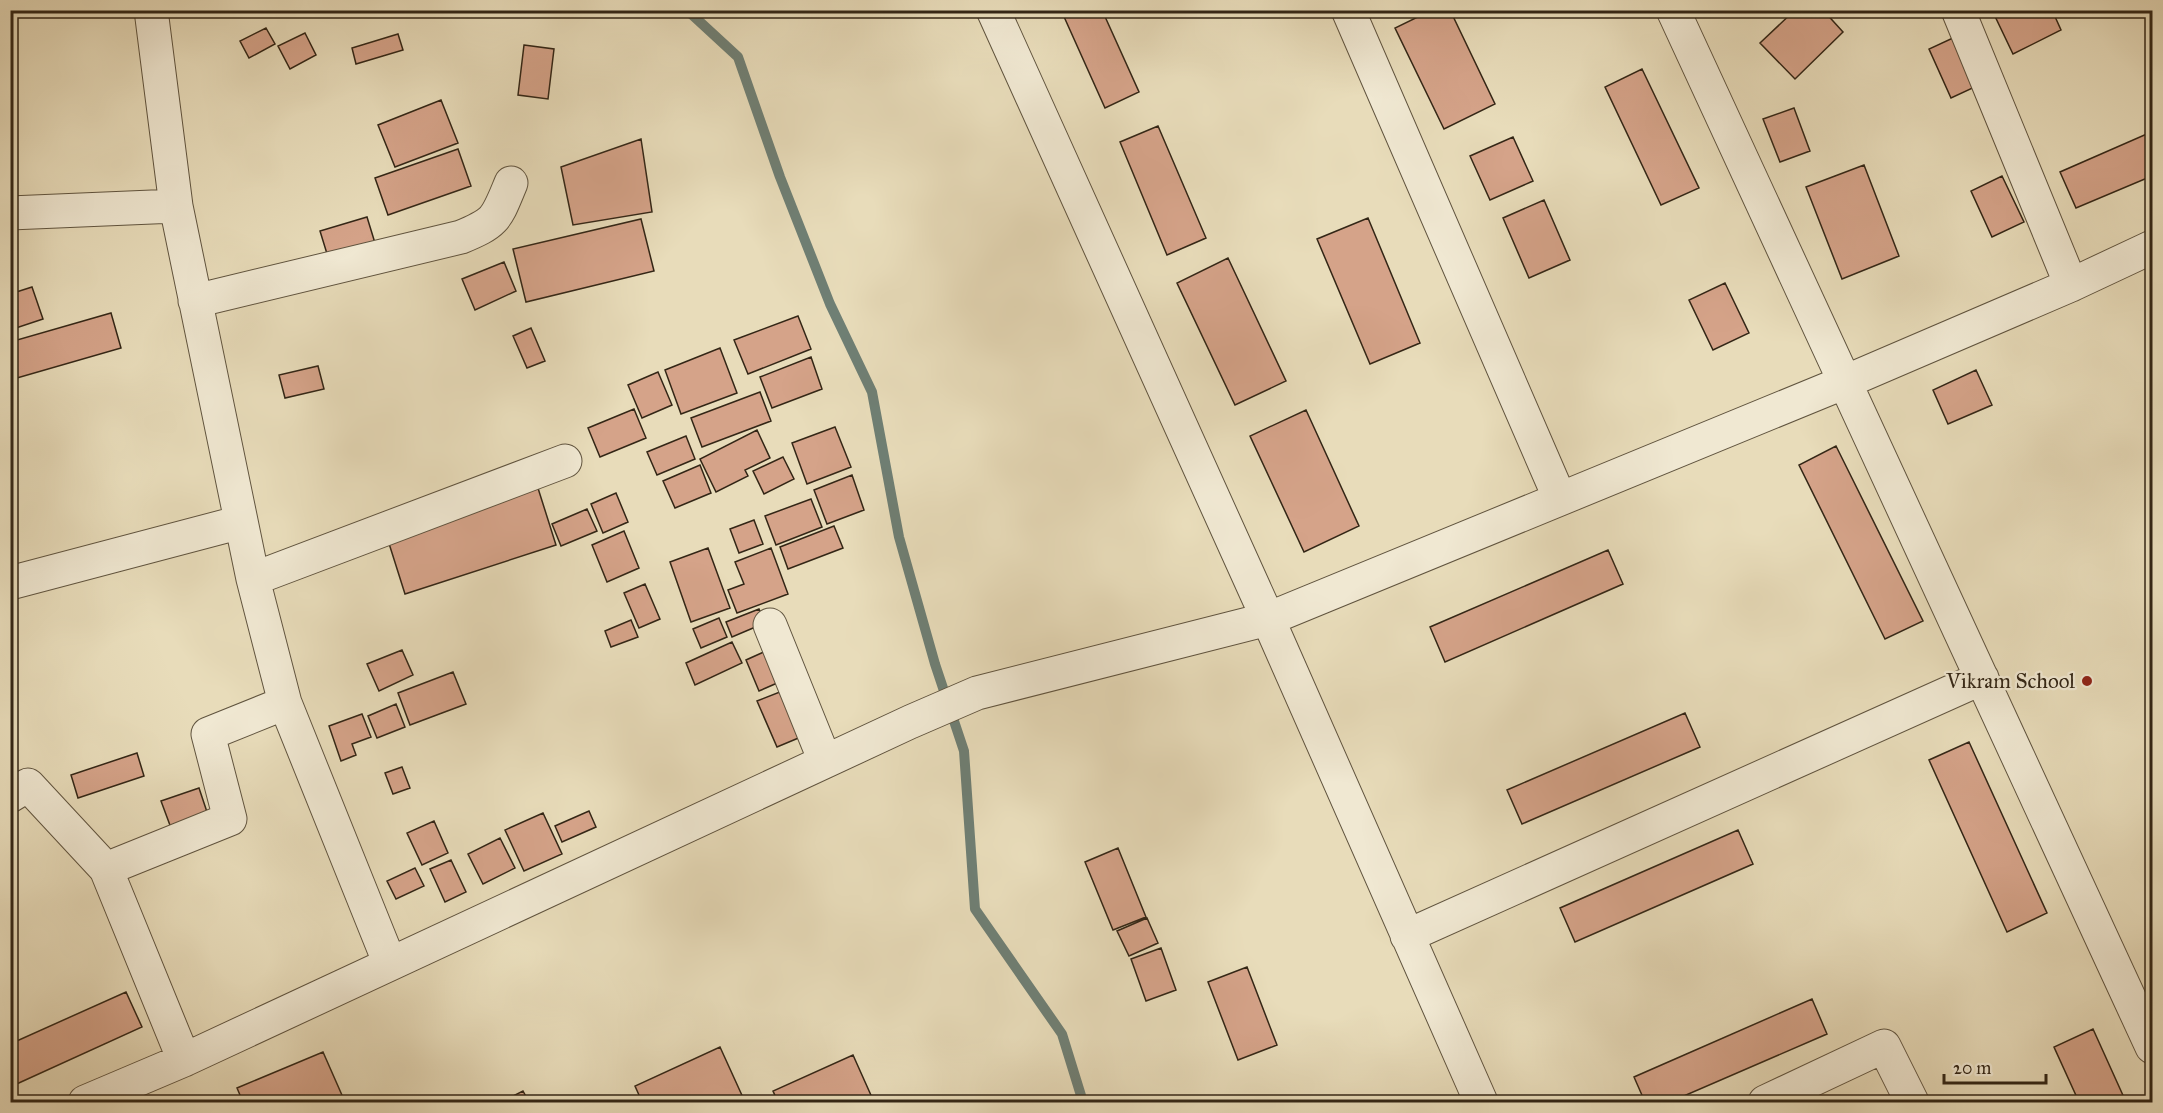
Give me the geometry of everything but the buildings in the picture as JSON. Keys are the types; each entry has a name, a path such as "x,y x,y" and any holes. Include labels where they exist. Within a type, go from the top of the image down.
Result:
{"street":[{"path":"150,10 176,206 253,579 285,703 390,964"},
{"path":"993,10 1268,619 1481,1102"},
{"path":"1348,10 1560,499"},
{"path":"1673,10 2152,1047"},
{"path":"1958,10 2071,285"},
{"path":"195,301 461,237 484,227 495,218 511,183"},
{"path":"10,213 176,206"},
{"path":"85,1102 184,1060 825,761 977,693 1268,619 1845,382 2071,285 2152,247"},
{"path":"253,579 565,461"},
{"path":"10,583 241,522"},
{"path":"770,625 825,761"},
{"path":"1407,936 1982,678"},
{"path":"106,869 230,819 208,734 285,703"},
{"path":"10,796 28,785 106,869 184,1060"},
{"path":"1765,1102 1884,1046 1912,1102"}],"waterway":[{"path":"687,10 738,57 780,177 830,304 872,392 899,537 935,664 964,751 975,909 1062,1034 1083,1102"}],"place":[{"name":"Vikram School","path":"2087,681"}]}
